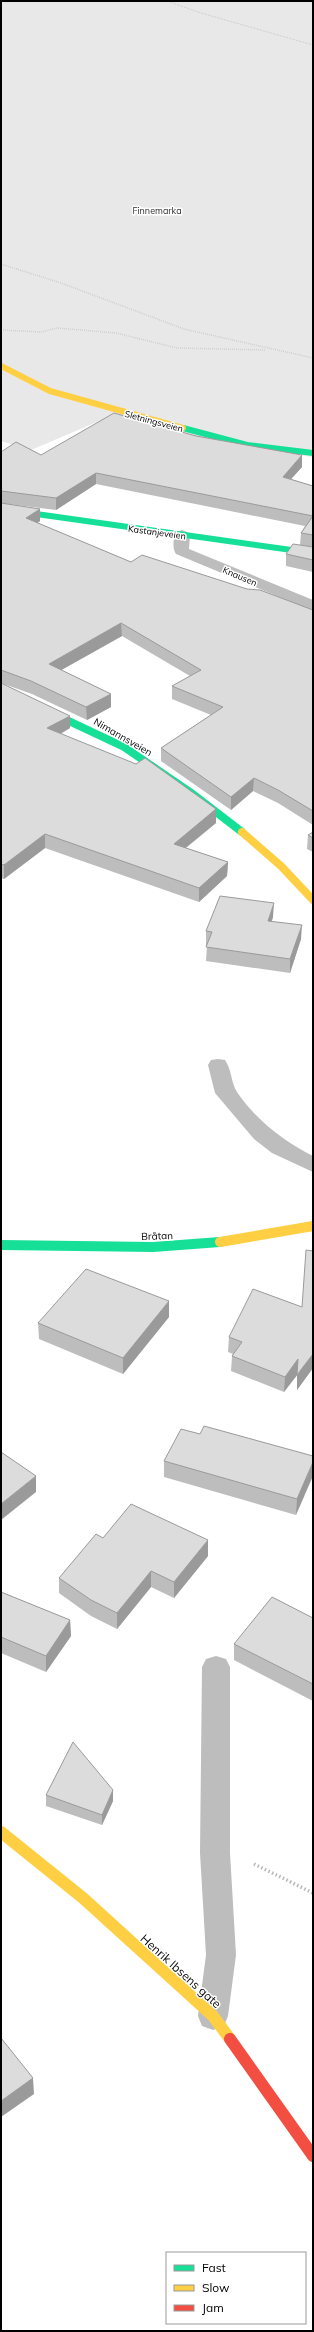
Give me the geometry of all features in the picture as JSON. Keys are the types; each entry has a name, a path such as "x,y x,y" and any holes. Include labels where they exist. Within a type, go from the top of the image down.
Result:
{"street":[{"name":"Sletningsveien","path":"1,366 50,391 151,420 247,445 313,453"},
{"name":"Kastanjeveien","path":"1,509 313,553"},
{"name":"Nimannsveien","path":"1,689 61,715 118,744 216,809 293,877 313,900"},
{"name":"Bråtan","path":"1,1245 153,1247 215,1243 313,1226"},
{"name":"Henrik Ibsens gate","path":"1,1832 82,1898 213,2016 313,2156"}],"lane":[{"name":"Knausen","path":"182,535 181,551 313,606"},
{"path":"218,1065 226,1092 262,1134 280,1148 313,1165"},
{"path":"213,2016 221,1955 215,1854 216,1667"}],"path":[{"path":"167,1 201,13 313,45"},
{"path":"1,264 61,283 184,329 313,358"},
{"path":"1,330 41,332 57,328 116,333 177,348 272,350"},
{"path":"215,1854 235,1854 313,1893"}],"green space":[{"name":"Finnemarka","path":"1,1 313,1 313,457 241,447 104,419 31,450 1,441"}],"building":[{"path":"114,413 196,436 302,455 283,477 313,486 313,516 96,473 56,498 1,491 1,452 16,442 41,455"},
{"path":"1,503 40,509 26,518 131,562 142,555 247,589 260,590 313,610 313,811 278,790 254,778 231,797 161,748 223,707 172,686 201,670 121,623 49,664 111,694 86,707 31,681 1,670"},
{"path":"313,516 313,535 301,533"},
{"path":"293,544 313,547 313,560 286,554"},
{"path":"1,683 70,716 47,728 136,764 145,758 216,809 174,844 228,862 199,888 45,834 4,865 1,864"},
{"path":"313,832 313,838 308,835"},
{"path":"220,896 274,903 268,921 302,925 290,959 206,947 212,932 206,931"},
{"path":"306,1250 313,1251 313,1354 297,1375 298,1359 285,1377 232,1356 242,1342 229,1337 253,1289 302,1307"},
{"path":"86,1269 169,1301 123,1358 38,1323"},
{"path":"204,1426 313,1456 313,1462 297,1499 164,1461 181,1429 200,1434"},
{"path":"1,1452 36,1476 1,1504"},
{"path":"131,1504 208,1540 174,1582 151,1571 117,1613 91,1600 59,1578 96,1534 103,1538"},
{"path":"1,1592 70,1620 46,1656 1,1637"},
{"path":"272,1597 313,1618 313,1684 234,1644"},
{"path":"73,1742 113,1790 102,1815 46,1795"},
{"path":"1,2038 33,2078 1,2101"}],"traffic: fast":[{"path":"183,428 247,445 313,453"},
{"path":"1,509 313,553"},
{"path":"1,689 124,747 190,792 242,832"},
{"path":"1,1245 153,1247 220,1242"}],"traffic: slow":[{"path":"1,366 50,391 183,428"},
{"path":"242,832 281,866 313,900"},
{"path":"220,1242 313,1226"},
{"path":"1,1832 83,1898 213,2016 230,2039"}],"traffic: jam":[{"path":"230,2039 313,2156"}]}
